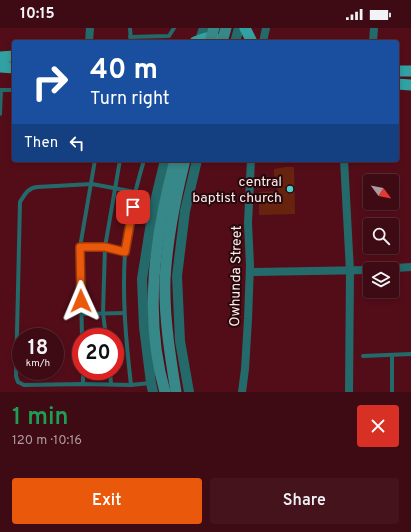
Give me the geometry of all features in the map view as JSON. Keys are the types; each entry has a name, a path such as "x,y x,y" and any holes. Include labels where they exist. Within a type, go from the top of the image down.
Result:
{"main road":[{"path":"203,40 214,28"},
{"path":"223,40 226,28"},
{"path":"245,28 251,40"},
{"path":"205,40 212,38 218,40"},
{"path":"0,56 12,56"},
{"path":"0,67 12,68"},
{"path":"399,71 411,71"},
{"path":"399,84 411,85"},
{"path":"165,392 155,344 154,277 159,232 175,162"},
{"path":"176,392 166,319 165,281 174,206 185,162"}],"street":[{"path":"89,40 90,28"},
{"path":"202,40 204,28"},
{"path":"236,40 239,28"},
{"path":"263,40 266,28"},
{"path":"373,40 374,28"},
{"path":"152,388 144,327 142,279 152,216 165,162"},
{"path":"189,392 180,341 178,276 185,211 197,162"},
{"name":"Owhunda Street","path":"242,392 245,369 250,272 248,223 251,162"},
{"path":"344,162 350,271 349,392"},
{"path":"399,268 411,267"},
{"path":"250,272 363,270"}],"lane":[{"path":"130,28 130,40 170,36 174,28"},
{"path":"0,114 1,90 12,90"},
{"path":"82,328 80,247 95,162"},
{"path":"105,328 103,313 105,247 120,162"},
{"path":"130,385 124,313 125,252 135,192 143,162"},
{"path":"135,192 92,184 32,188 26,193 20,202 16,376 18,382 24,385 111,384 152,388"},
{"path":"80,247 105,247 125,252"},
{"path":"82,314 124,313"},
{"path":"363,356 411,354"},
{"path":"392,355 392,392"},
{"path":"111,380 111,384"}],"building":[{"name":"central baptist church","path":"294,167 295,214 259,215 259,192 277,191 277,177 274,176 274,169"}],"place":[{"name":"central baptist church","path":"290,189"}],"route":[{"path":"81,301 80,247 105,247 125,252 133,207"}]}
